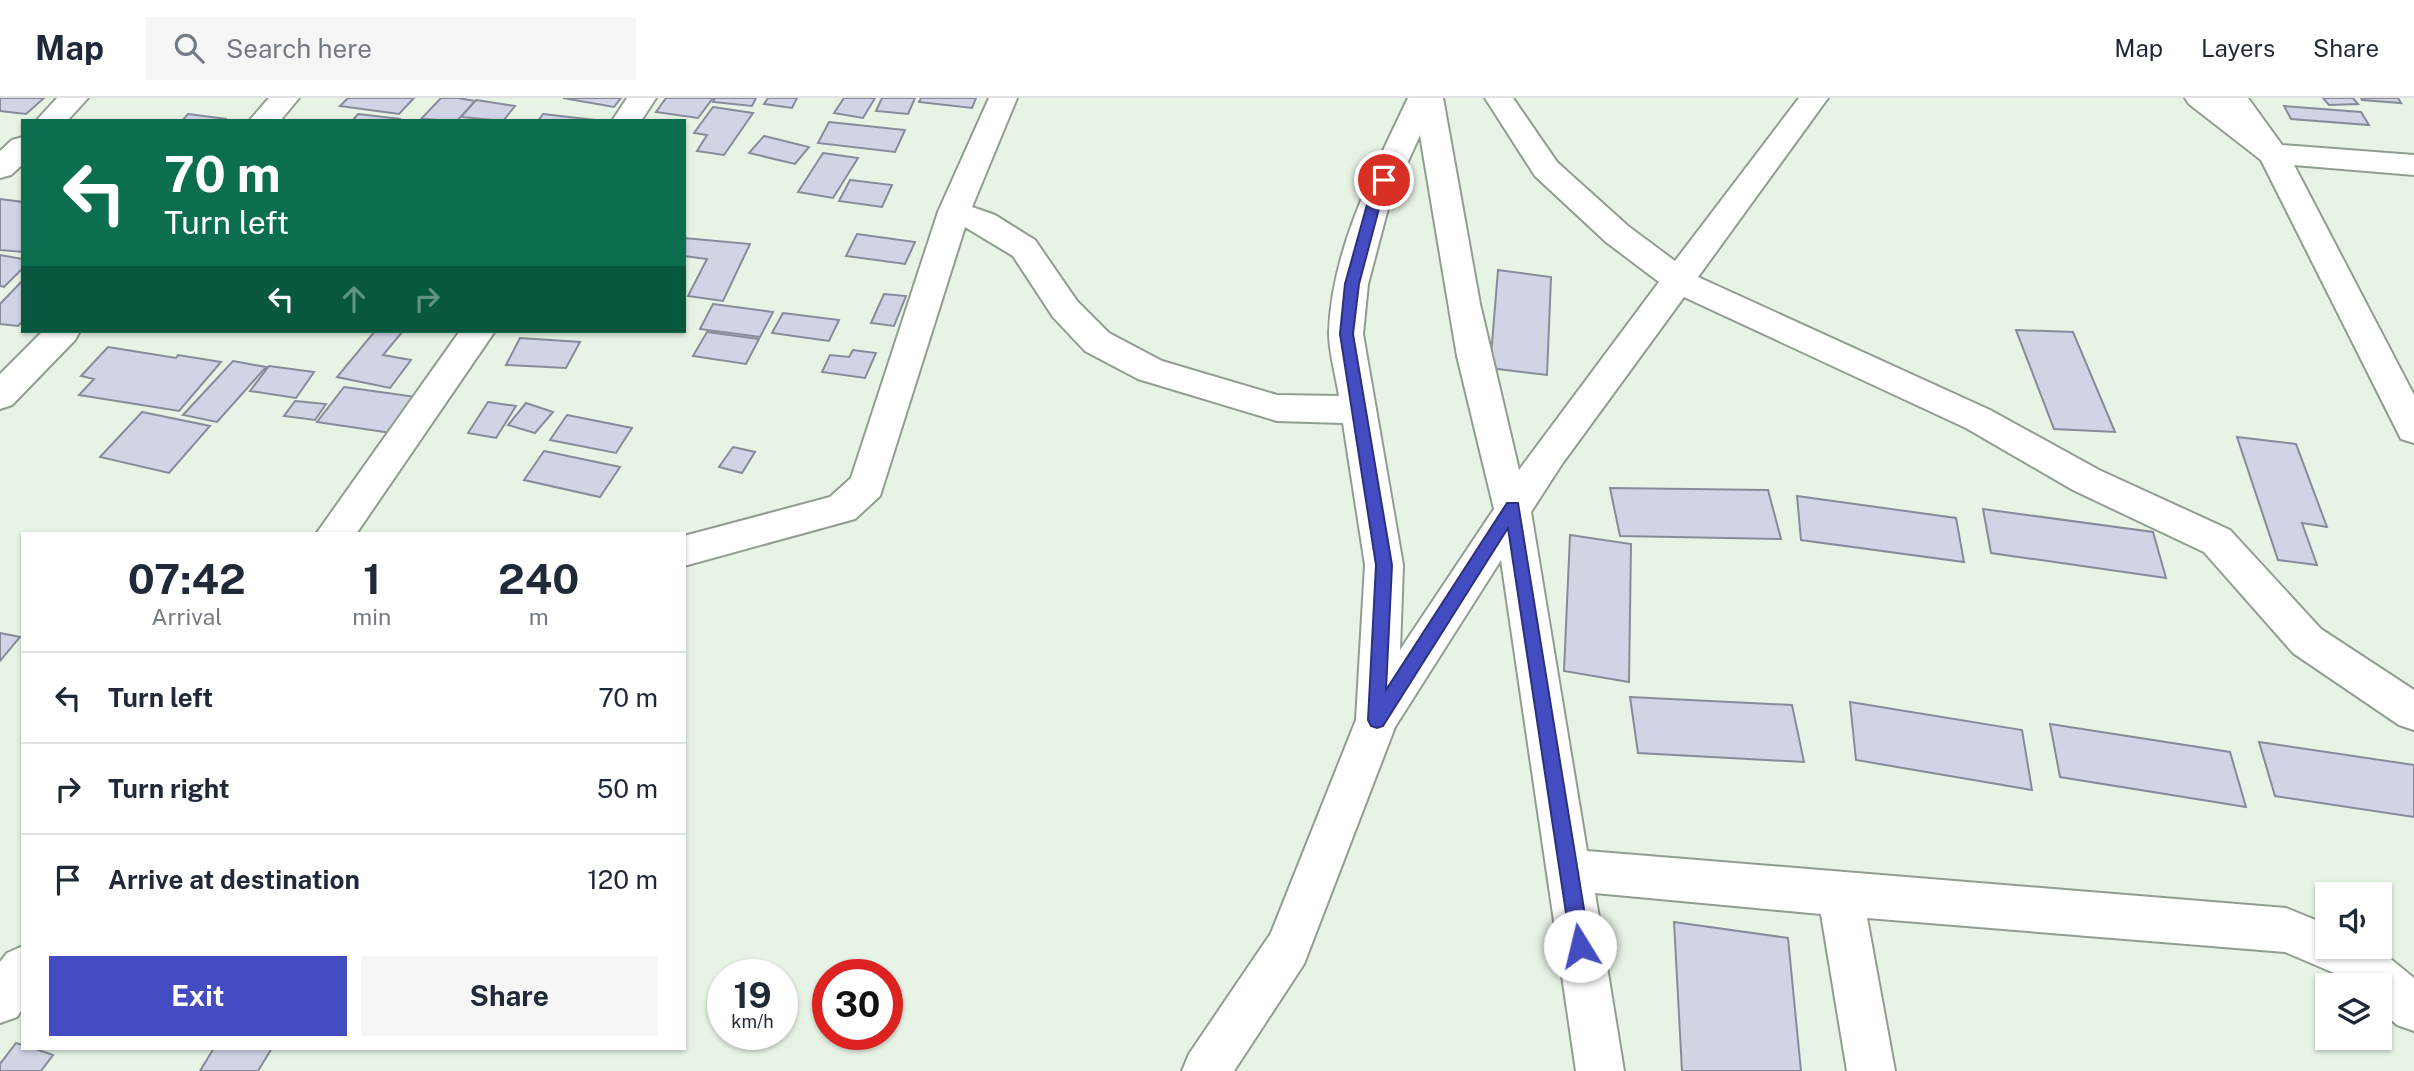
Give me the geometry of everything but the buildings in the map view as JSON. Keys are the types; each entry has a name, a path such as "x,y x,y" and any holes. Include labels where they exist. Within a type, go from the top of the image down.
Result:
{"street":[{"path":"52,119 74,98"},
{"path":"265,119 285,98"},
{"path":"627,119 642,98"},
{"path":"686,550 842,509 867,486 954,212 1003,98"},
{"path":"1377,720 1384,565 1346,334 1352,284 1375,201 1422,98"},
{"path":"1429,98 1465,304 1500,468 1512,508 1600,1071"},
{"path":"1499,98 1546,169 1617,234 1679,281 1978,419 2085,480 2217,541 2307,641 2414,712"},
{"path":"1206,1071 1288,948 1377,720 1549,454 1814,98"},
{"path":"2199,98 2273,154 2414,165"},
{"path":"2233,98 2273,154 2414,429"},
{"path":"0,168 21,149"},
{"path":"954,212 984,222 1024,248 1065,309 1097,342 1150,370 1277,408 1359,410"},
{"path":"0,396 60,333"},
{"path":"336,532 477,333"},
{"path":"1569,870 2286,930 2355,959 2414,1008"},
{"path":"1840,894 1871,1071"},
{"path":"0,1000 21,972"}],"route":[{"path":"1384,180 1375,201 1352,284 1346,334 1384,565 1377,720 1512,508 1580,946"}]}
